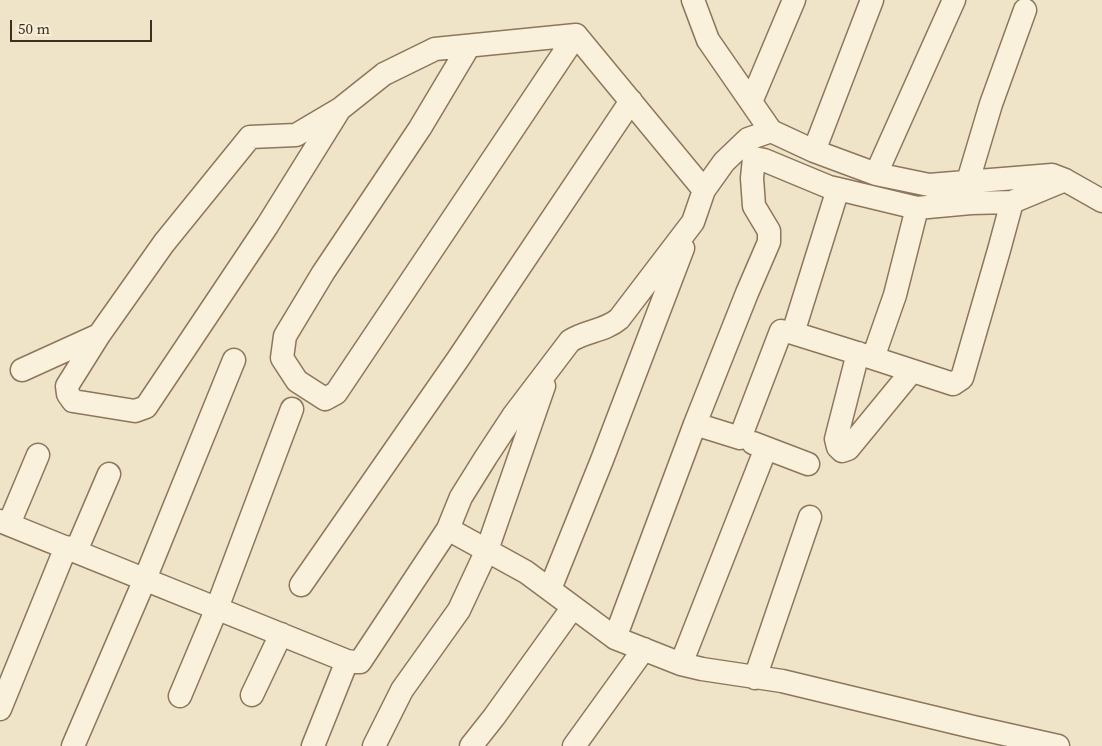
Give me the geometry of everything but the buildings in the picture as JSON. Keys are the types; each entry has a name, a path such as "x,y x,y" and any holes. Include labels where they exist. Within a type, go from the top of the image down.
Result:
{"street":[{"path":"693,0 708,40 772,131 814,151 876,174 929,184 1052,174 1102,201"},
{"path":"701,22 710,0"},
{"path":"751,102 794,0"},
{"path":"814,151 872,0"},
{"path":"876,174 954,0"},
{"path":"968,182 991,104 1025,10"},
{"path":"469,46 420,128 323,273 285,336 282,358 297,381 325,399 336,394 576,35"},
{"path":"340,110 267,226 146,407 135,411 73,401 68,394 66,386 99,335 164,243 250,137 296,135 340,110 384,74 435,49 576,35"},
{"path":"576,35 704,190"},
{"path":"301,585 458,359 631,101"},
{"path":"550,589 602,460 704,190 724,162 751,149 772,131"},
{"path":"751,149 764,160 829,187 918,208 971,203 1012,202 1065,180"},
{"path":"615,638 695,424 769,242 769,231 754,206 751,149"},
{"path":"793,333 838,189"},
{"path":"740,438 781,331 793,333 952,384 962,378 1012,202"},
{"path":"912,371 848,449 842,451 838,447 836,439 866,356 895,295 918,208"},
{"path":"38,455 4,522 347,661 360,662 448,529 462,498 486,457 513,416 550,366 570,341 576,337 614,324 620,319 693,222"},
{"path":"22,370 99,335"},
{"path":"73,746 145,579 234,360"},
{"path":"374,746 402,690 459,610 487,550 550,366"},
{"path":"180,696 217,608 292,409"},
{"path":"695,424 740,438 808,464"},
{"path":"681,664 766,448"},
{"path":"0,709 71,549 110,474"},
{"path":"755,678 810,517"},
{"path":"448,529 526,572 615,638 681,664 755,678 782,681 1058,746"},
{"path":"471,746 573,607"},
{"path":"252,695 281,634"},
{"path":"574,746 644,649"},
{"path":"313,746 347,661"}]}
